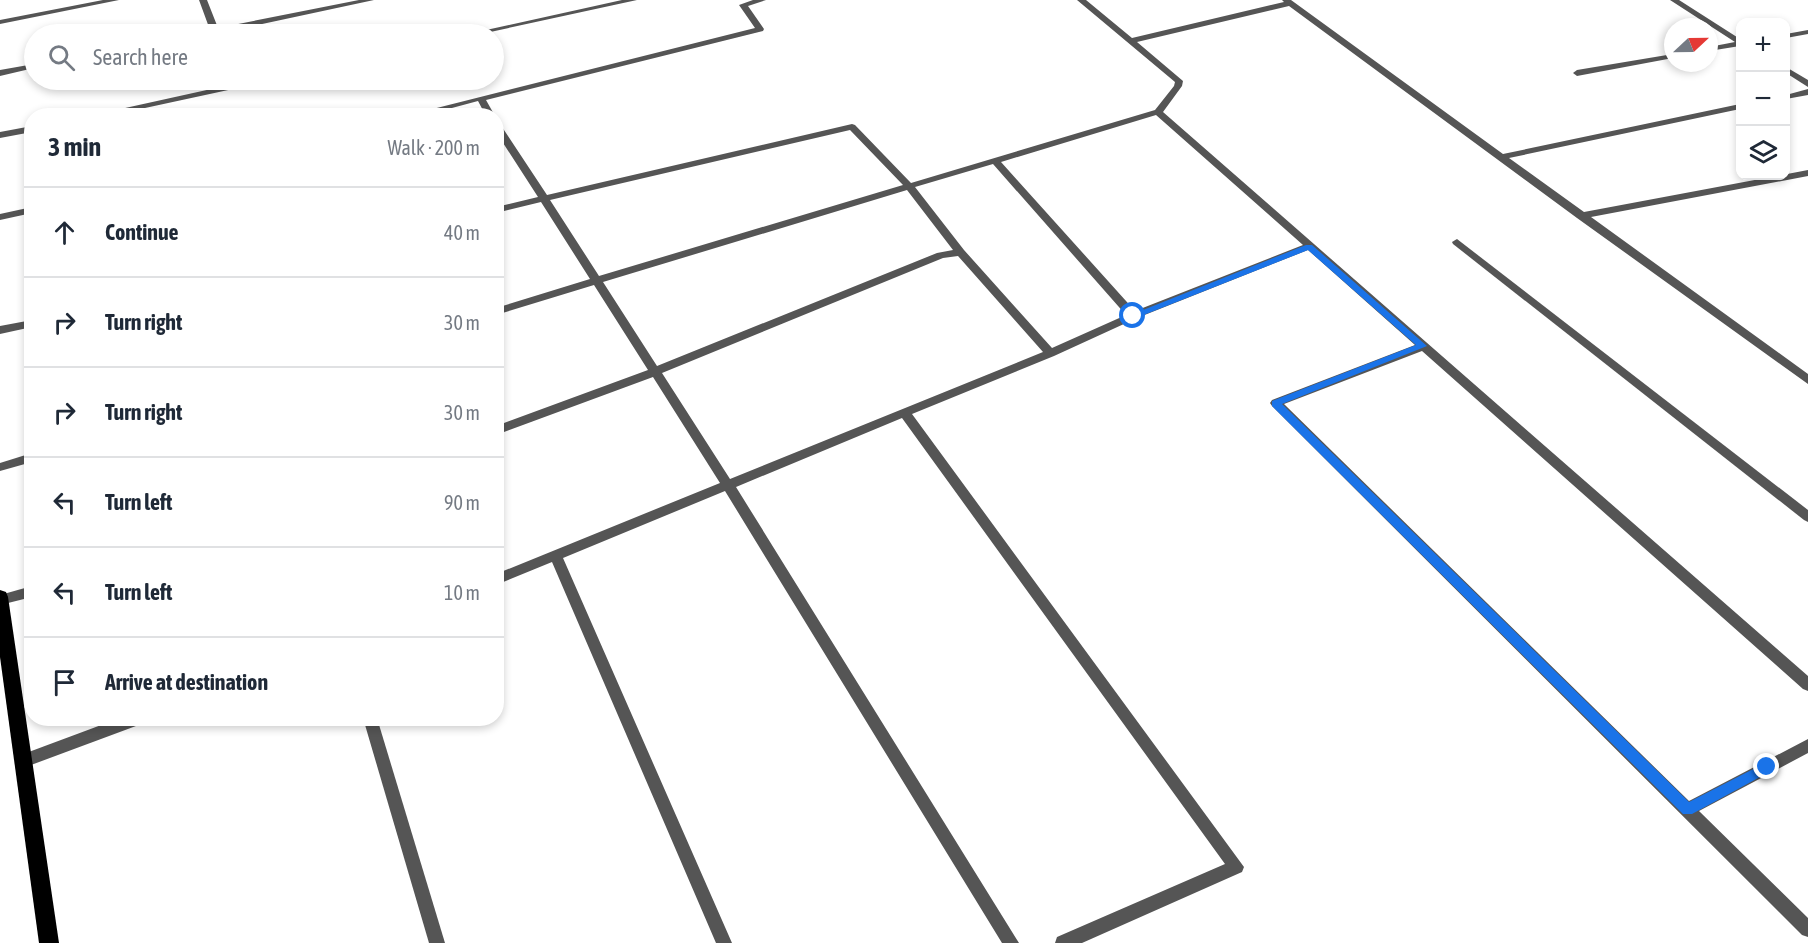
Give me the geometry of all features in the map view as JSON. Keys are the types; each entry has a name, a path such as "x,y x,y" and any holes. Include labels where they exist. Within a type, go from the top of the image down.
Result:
{"main road":[{"path":"0,599 49,943"}],"street":[{"path":"0,22 115,0"},
{"path":"202,0 211,24"},
{"path":"253,24 370,0"},
{"path":"504,27 633,0"},
{"path":"443,108 760,29 743,5 762,0"},
{"path":"504,310 1158,112 1178,86 1179,81 1081,0"},
{"path":"1674,0 1736,40"},
{"path":"1132,41 1289,2 1808,380"},
{"path":"1790,35 1808,32"},
{"path":"1718,47 1736,44"},
{"path":"1576,73 1664,58"},
{"path":"0,73 24,68"},
{"path":"1788,72 1808,84"},
{"path":"130,108 214,90"},
{"path":"1790,96 1808,92"},
{"path":"481,99 486,108"},
{"path":"1500,157 1736,107"},
{"path":"1158,112 1808,685"},
{"path":"504,208 852,127 909,186 960,252 1050,353"},
{"path":"0,135 24,130"},
{"path":"504,137 728,485 1011,943"},
{"path":"994,161 1133,316"},
{"path":"1580,216 1808,173"},
{"path":"0,218 24,212"},
{"path":"1457,242 1808,517"},
{"path":"504,577 1050,353 1133,316 1309,246"},
{"path":"504,428 654,372 941,255 960,252"},
{"path":"0,330 24,325"},
{"path":"1423,346 1276,403 1808,928"},
{"path":"905,413 1236,867 1063,943"},
{"path":"0,466 24,459"},
{"path":"556,556 724,943"},
{"path":"0,599 24,593"},
{"path":"23,761 117,726"},
{"path":"372,726 437,943"},
{"path":"1688,810 1808,746"}],"route":[{"path":"1133,316 1309,246 1423,346 1276,403 1688,810 1767,767"}]}
